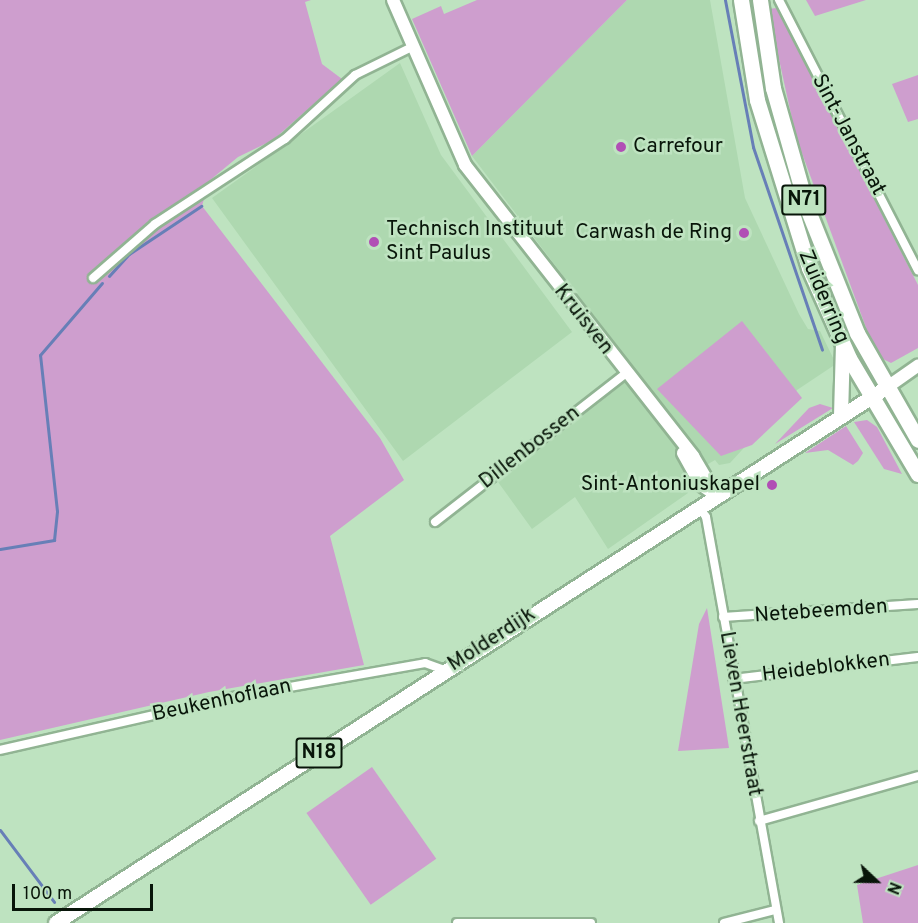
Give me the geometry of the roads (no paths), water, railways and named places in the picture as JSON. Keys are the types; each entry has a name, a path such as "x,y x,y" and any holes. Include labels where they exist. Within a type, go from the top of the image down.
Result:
{"highway":[{"name":"Zuiderring","path":"741,0 773,161 809,267 843,345 871,398 918,474"},
{"name":"Zuiderring","path":"760,0 773,88 807,208 886,388 918,440"}],"main road":[{"path":"841,417 843,345"},
{"name":"Molderdijk","path":"61,919 444,670 886,388"}],"street":[{"name":"Kruisven","path":"393,0 465,165 672,434 716,495"},
{"name":"Sint-Janstraat","path":"779,0 918,270"},
{"path":"93,278 155,224 285,139 355,75 412,47"},
{"name":"Molderdijk","path":"886,388 918,366"},
{"name":"Dillenbossen","path":"435,522 625,374"},
{"name":"Lieven Heerstraat","path":"699,507 706,517 733,679 779,923"},
{"name":"Netebeemden","path":"723,617 918,604"},
{"name":"Heideblokken","path":"733,679 918,657"},
{"name":"Beukenhoflaan","path":"0,750 244,694 425,663 444,670"},
{"path":"759,821 918,776"},
{"path":"724,923 775,909"},
{"path":"457,923 591,923"}],"waterway":[{"path":"725,0 753,147 822,350"},
{"path":"109,276 129,254 201,206"},
{"path":"0,549 54,540 57,511 40,355 102,283"},
{"path":"0,830 54,902"}],"place":[{"name":"Carrefour","path":"621,147"},
{"name":"Carwash de Ring","path":"744,233"},
{"name":"Technisch Instituut Sint Paulus","path":"374,242"},
{"name":"Sint-Antoniuskapel","path":"772,485"}]}
